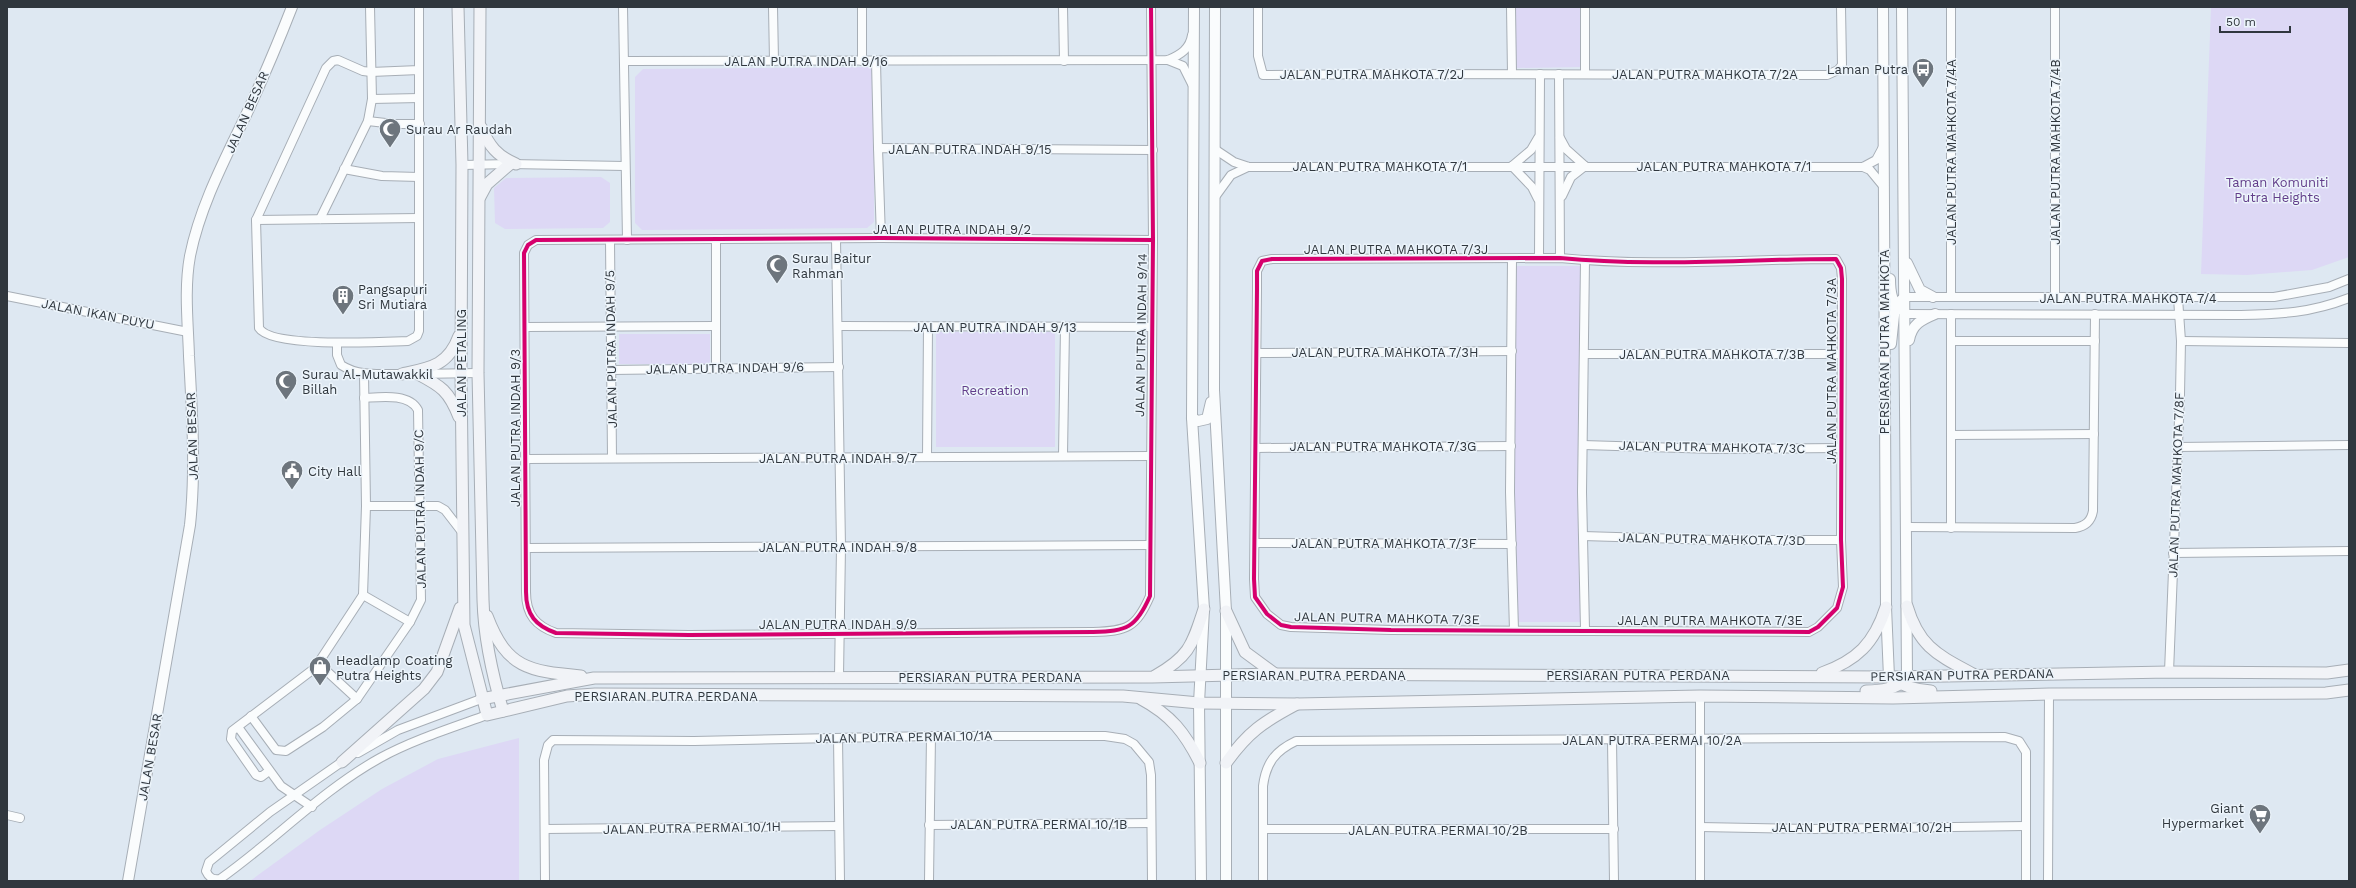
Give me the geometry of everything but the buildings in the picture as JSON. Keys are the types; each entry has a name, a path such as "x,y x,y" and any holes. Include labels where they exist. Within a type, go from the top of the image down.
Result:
{"main road":[{"name":"JALAN PETALING","path":"458,7 462,165 461,372 463,599 466,642 481,699 487,715"},
{"name":"JALAN PETALING","path":"480,7 478,373 482,600 485,638 503,711"},
{"path":"479,123 486,138 496,153 513,164 487,184 480,198"},
{"path":"402,374 426,369 446,359 455,347 461,331"},
{"path":"418,374 439,385 447,392 462,425"},
{"path":"342,762 424,689 437,672 463,599"},
{"path":"482,600 493,632 500,646 510,657 534,670 594,678"},
{"path":"1907,606 1913,625 1927,645 1939,655 1975,675"},
{"path":"1815,676 1842,666 1862,651 1881,621 1886,607"},
{"path":"1152,677 1182,658 1193,644 1204,609"},
{"path":"1226,611 1245,652 1275,674"},
{"name":"PERSIARAN PUTRA PERDANA","path":"481,699 594,678 839,676 1152,677 1275,674 1889,677 2169,672 2327,673 2349,670"},
{"path":"1846,698 1861,692 1880,691 1899,685 1907,676"},
{"path":"1889,677 1899,685 1919,691 1939,691 1958,697"},
{"name":"PERSIARAN PUTRA PERDANA","path":"487,715 567,696 595,694 1123,696 1199,703 1226,701 1297,704 1700,696 1846,698 1958,697 2049,694 2326,693 2349,690"},
{"path":"1123,696 1140,698 1168,716 1186,736 1200,763"},
{"path":"1226,763 1247,735 1270,718 1297,704"}],"street":[{"name":"JALAN BESAR","path":"128,881 190,525 194,486 194,443 188,332 188,280 196,231 220,170 253,100 292,7"},
{"path":"320,220 368,121 372,99 370,7"},
{"path":"419,7 420,70 420,218 419,331 417,336 408,341 337,343 278,339 261,332 259,328 256,220 328,63 338,60 363,71 371,72 420,70"},
{"path":"623,7 627,240"},
{"path":"773,7 774,61"},
{"path":"862,7 862,61"},
{"path":"1063,7 1064,61"},
{"name":"JALAN PUTRA INDAH 9/14","path":"1142,614 1150,596 1153,150 1151,7"},
{"path":"1194,7 1195,92 1192,418 1204,609 1199,703 1201,881"},
{"path":"1214,7 1216,150 1214,390 1226,611 1226,881"},
{"name":"JALAN PUTRA MAHKOTA 7/2J","path":"1258,7 1258,56 1263,75 1550,74"},
{"path":"1511,7 1512,74"},
{"path":"1585,7 1585,74"},
{"name":"JALAN PUTRA MAHKOTA 7/2A","path":"1550,74 1828,75 1838,70 1842,65 1843,51 1841,7"},
{"name":"PERSIARAN PUTRA MAHKOTA","path":"1882,7 1886,607 1889,677"},
{"name":"PERSIARAN PUTRA MAHKOTA","path":"1902,7 1907,676"},
{"name":"JALAN PUTRA MAHKOTA 7/4A","path":"1951,7 1951,298"},
{"name":"JALAN PUTRA MAHKOTA 7/4B","path":"2055,7 2055,298"},
{"path":"1168,60 1182,52 1188,46 1194,26"},
{"path":"1168,60 1183,66 1195,92"},
{"name":"JALAN PUTRA INDAH 9/16","path":"624,61 1168,60"},
{"path":"876,61 878,148"},
{"path":"1539,258 1540,74"},
{"path":"1559,74 1558,133 1560,166 1560,258"},
{"path":"372,99 420,98"},
{"path":"368,121 394,124 420,124"},
{"path":"1558,133 1563,146 1585,166 1571,177 1560,202"},
{"path":"1539,135 1531,150 1512,166 1532,187 1539,201"},
{"path":"1863,167 1876,160 1884,145"},
{"name":"JALAN PUTRA INDAH 9/15","path":"881,238 878,148 1153,150"},
{"name":"JALAN PUTRA MAHKOTA 7/1","path":"1216,150 1234,162 1249,167"},
{"path":"462,165 513,164 625,166"},
{"name":"JALAN PUTRA MAHKOTA 7/1","path":"1216,198 1236,170 1249,167 1863,167"},
{"path":"1863,167 1870,170 1884,187"},
{"path":"344,169 382,176 420,177"},
{"path":"256,220 420,218"},
{"name":"JALAN PUTRA INDAH 9/2","path":"536,240 716,241 881,238 1152,240"},
{"path":"836,239 841,547 839,676"},
{"name":"JALAN PUTRA INDAH 9/3","path":"533,619 526,602 524,253 528,245 536,240"},
{"name":"JALAN PUTRA INDAH 9/5","path":"610,240 612,458"},
{"path":"716,241 716,368"},
{"path":"1884,246 1890,266 1890,290 1895,306 1890,350 1884,371"},
{"path":"1905,256 1920,290 1933,298"},
{"name":"JALAN PUTRA MAHKOTA 7/3J","path":"1257,290 1259,266 1267,260 1560,258"},
{"name":"JALAN PUTRA MAHKOTA 7/3A","path":"1560,258 1585,260 1713,262 1836,259 1842,273 1840,354 1841,540 1843,587 1840,604 1832,614"},
{"path":"1512,259 1511,446 1514,630"},
{"path":"1585,260 1583,445 1585,629"},
{"name":"JALAN PUTRA MAHKOTA 7/4","path":"1905,298 2178,298 2281,296 2329,288 2349,279"},
{"name":"JALAN PUTRA MAHKOTA 7/3E","path":"1257,290 1258,353 1254,494 1256,543 1255,597 1267,614 1281,625 1291,627 1391,630 1585,629 1809,632 1818,627 1832,614"},
{"name":"JALAN IKAN PUYU","path":"7,296 188,332"},
{"path":"1895,306 1905,298"},
{"name":"JALAN PUTRA MAHKOTA 7/8F","path":"2169,672 2181,341 2178,298"},
{"name":"JALAN PUTRA MAHKOTA 7/4","path":"1905,314 2296,313 2317,310 2349,298"},
{"path":"1895,306 1905,314"},
{"path":"1905,360 1912,328 1920,320 1935,314"},
{"path":"1951,314 1951,528"},
{"path":"1907,527 2075,528 2084,526 2091,518 2092,511 2095,314"},
{"path":"525,327 715,326"},
{"name":"JALAN PUTRA INDAH 9/13","path":"838,326 1152,327"},
{"path":"927,457 928,327"},
{"path":"1063,455 1065,327"},
{"path":"1952,341 2095,341"},
{"path":"2181,341 2349,343"},
{"path":"337,343 337,355 341,365 351,372 364,374 478,373"},
{"name":"JALAN PUTRA MAHKOTA 7/3H","path":"1258,353 1512,351"},
{"name":"JALAN PUTRA MAHKOTA 7/3B","path":"1584,354 1840,354"},
{"name":"JALAN PUTRA INDAH 9/6","path":"611,370 839,366"},
{"path":"269,771 261,777 253,772 231,740 232,731 319,664 363,595 366,506 364,374"},
{"path":"1192,418 1198,421 1207,419 1214,390"},
{"name":"JALAN PUTRA INDAH 9/C","path":"251,716 276,750 281,752 286,751 323,727 358,699 410,622 422,600 418,410 415,405 408,400 364,398"},
{"path":"1952,435 2094,434"},
{"name":"JALAN PUTRA MAHKOTA 7/3C","path":"1583,445 1715,448 1841,448"},
{"path":"2177,447 2349,445"},
{"name":"JALAN PUTRA MAHKOTA 7/3G","path":"1256,448 1511,446"},
{"name":"JALAN PUTRA INDAH 9/7","path":"526,459 1063,455 1150,456"},
{"path":"366,506 438,506 445,510 462,532"},
{"name":"JALAN PUTRA MAHKOTA 7/3D","path":"1583,536 1715,540 1841,540"},
{"name":"JALAN PUTRA MAHKOTA 7/3F","path":"1256,543 1512,544"},
{"name":"JALAN PUTRA INDAH 9/8","path":"526,548 1150,545"},
{"path":"2173,553 2349,551"},
{"path":"363,595 410,622"},
{"name":"JALAN PUTRA INDAH 9/9","path":"533,619 542,628 556,633 840,634 1119,631 1133,623 1142,614"},
{"path":"319,664 358,699"},
{"path":"2048,881 2049,694"},
{"path":"1700,696 1700,881"},
{"name":"PERSIARAN PUTRA PERDANA","path":"481,699 398,730 342,762 295,795 209,862 206,871 208,876 212,879 220,879 347,780 380,758 415,742 487,715"},
{"path":"238,727 281,786 312,808"},
{"path":"929,881 931,736"},
{"name":"JALAN PUTRA PERMAI 10/1A","path":"545,829 544,760 548,745 553,740 694,741 931,736 1095,736 1125,739 1142,750 1149,762 1152,881"},
{"path":"838,738 840,881"},
{"name":"JALAN PUTRA PERMAI 10/2A","path":"1263,881 1265,772 1271,759 1278,751 1296,742 2015,738 2022,744 2026,752 2026,881"},
{"path":"1612,740 1614,881"},
{"path":"7,815 20,818"},
{"name":"JALAN PUTRA PERMAI 10/1B","path":"929,825 1150,823"},
{"name":"JALAN PUTRA PERMAI 10/1H","path":"545,829 839,826"},
{"name":"JALAN PUTRA PERMAI 10/2H","path":"1700,827 1813,829 2025,826"},
{"path":"545,829 546,881"},
{"name":"JALAN PUTRA PERMAI 10/2B","path":"1263,829 1614,829"}],"green space":[{"path":"1515,7 1583,7 1583,67 1516,68"},
{"name":"Taman Komuniti Putra Heights","path":"2211,7 2349,7 2349,257 2312,270 2247,275 2201,274"},
{"path":"874,67 874,222 867,228 642,230 635,223 635,77 643,69"},
{"path":"601,177 610,183 610,222 603,228 505,229 495,223 494,188 506,178"},
{"path":"1516,266 1582,266 1578,445 1582,622 1515,622 1511,446"},
{"name":"Recreation","path":"936,332 1055,332 1055,447 936,447"},
{"path":"619,334 710,334 710,364 619,364"},
{"path":"519,738 519,881 250,881 320,830 382,789 438,759"}],"cycle path":[{"path":"1151,7 1153,240 1150,596 1145,607 1135,621 1122,629 1093,632 689,635 556,633 543,627 530,613 526,600 524,253 528,245 536,240 881,238 1153,240"},
{"path":"1560,258 1629,262 1836,259 1841,268 1842,279 1841,540 1843,587 1837,608 1818,627 1809,632 1391,630 1291,627 1281,625 1267,614 1255,597 1254,579 1257,271 1262,261 1272,259 1560,258"}],"place":[{"name":"Laman Putra","path":"1923,88"},
{"name":"Surau Ar Raudah","path":"390,148"},
{"name":"Surau Baitur Rahman","path":"777,284"},
{"name":"Pangsapuri Sri Mutiara","path":"343,316"},
{"name":"Surau Al-Mutawakkil Billah","path":"286,400"},
{"name":"City Hall","path":"292,490"},
{"name":"Headlamp Coating Putra Heights","path":"320,686"},
{"name":"Giant Hypermarket","path":"2260,834"}]}
